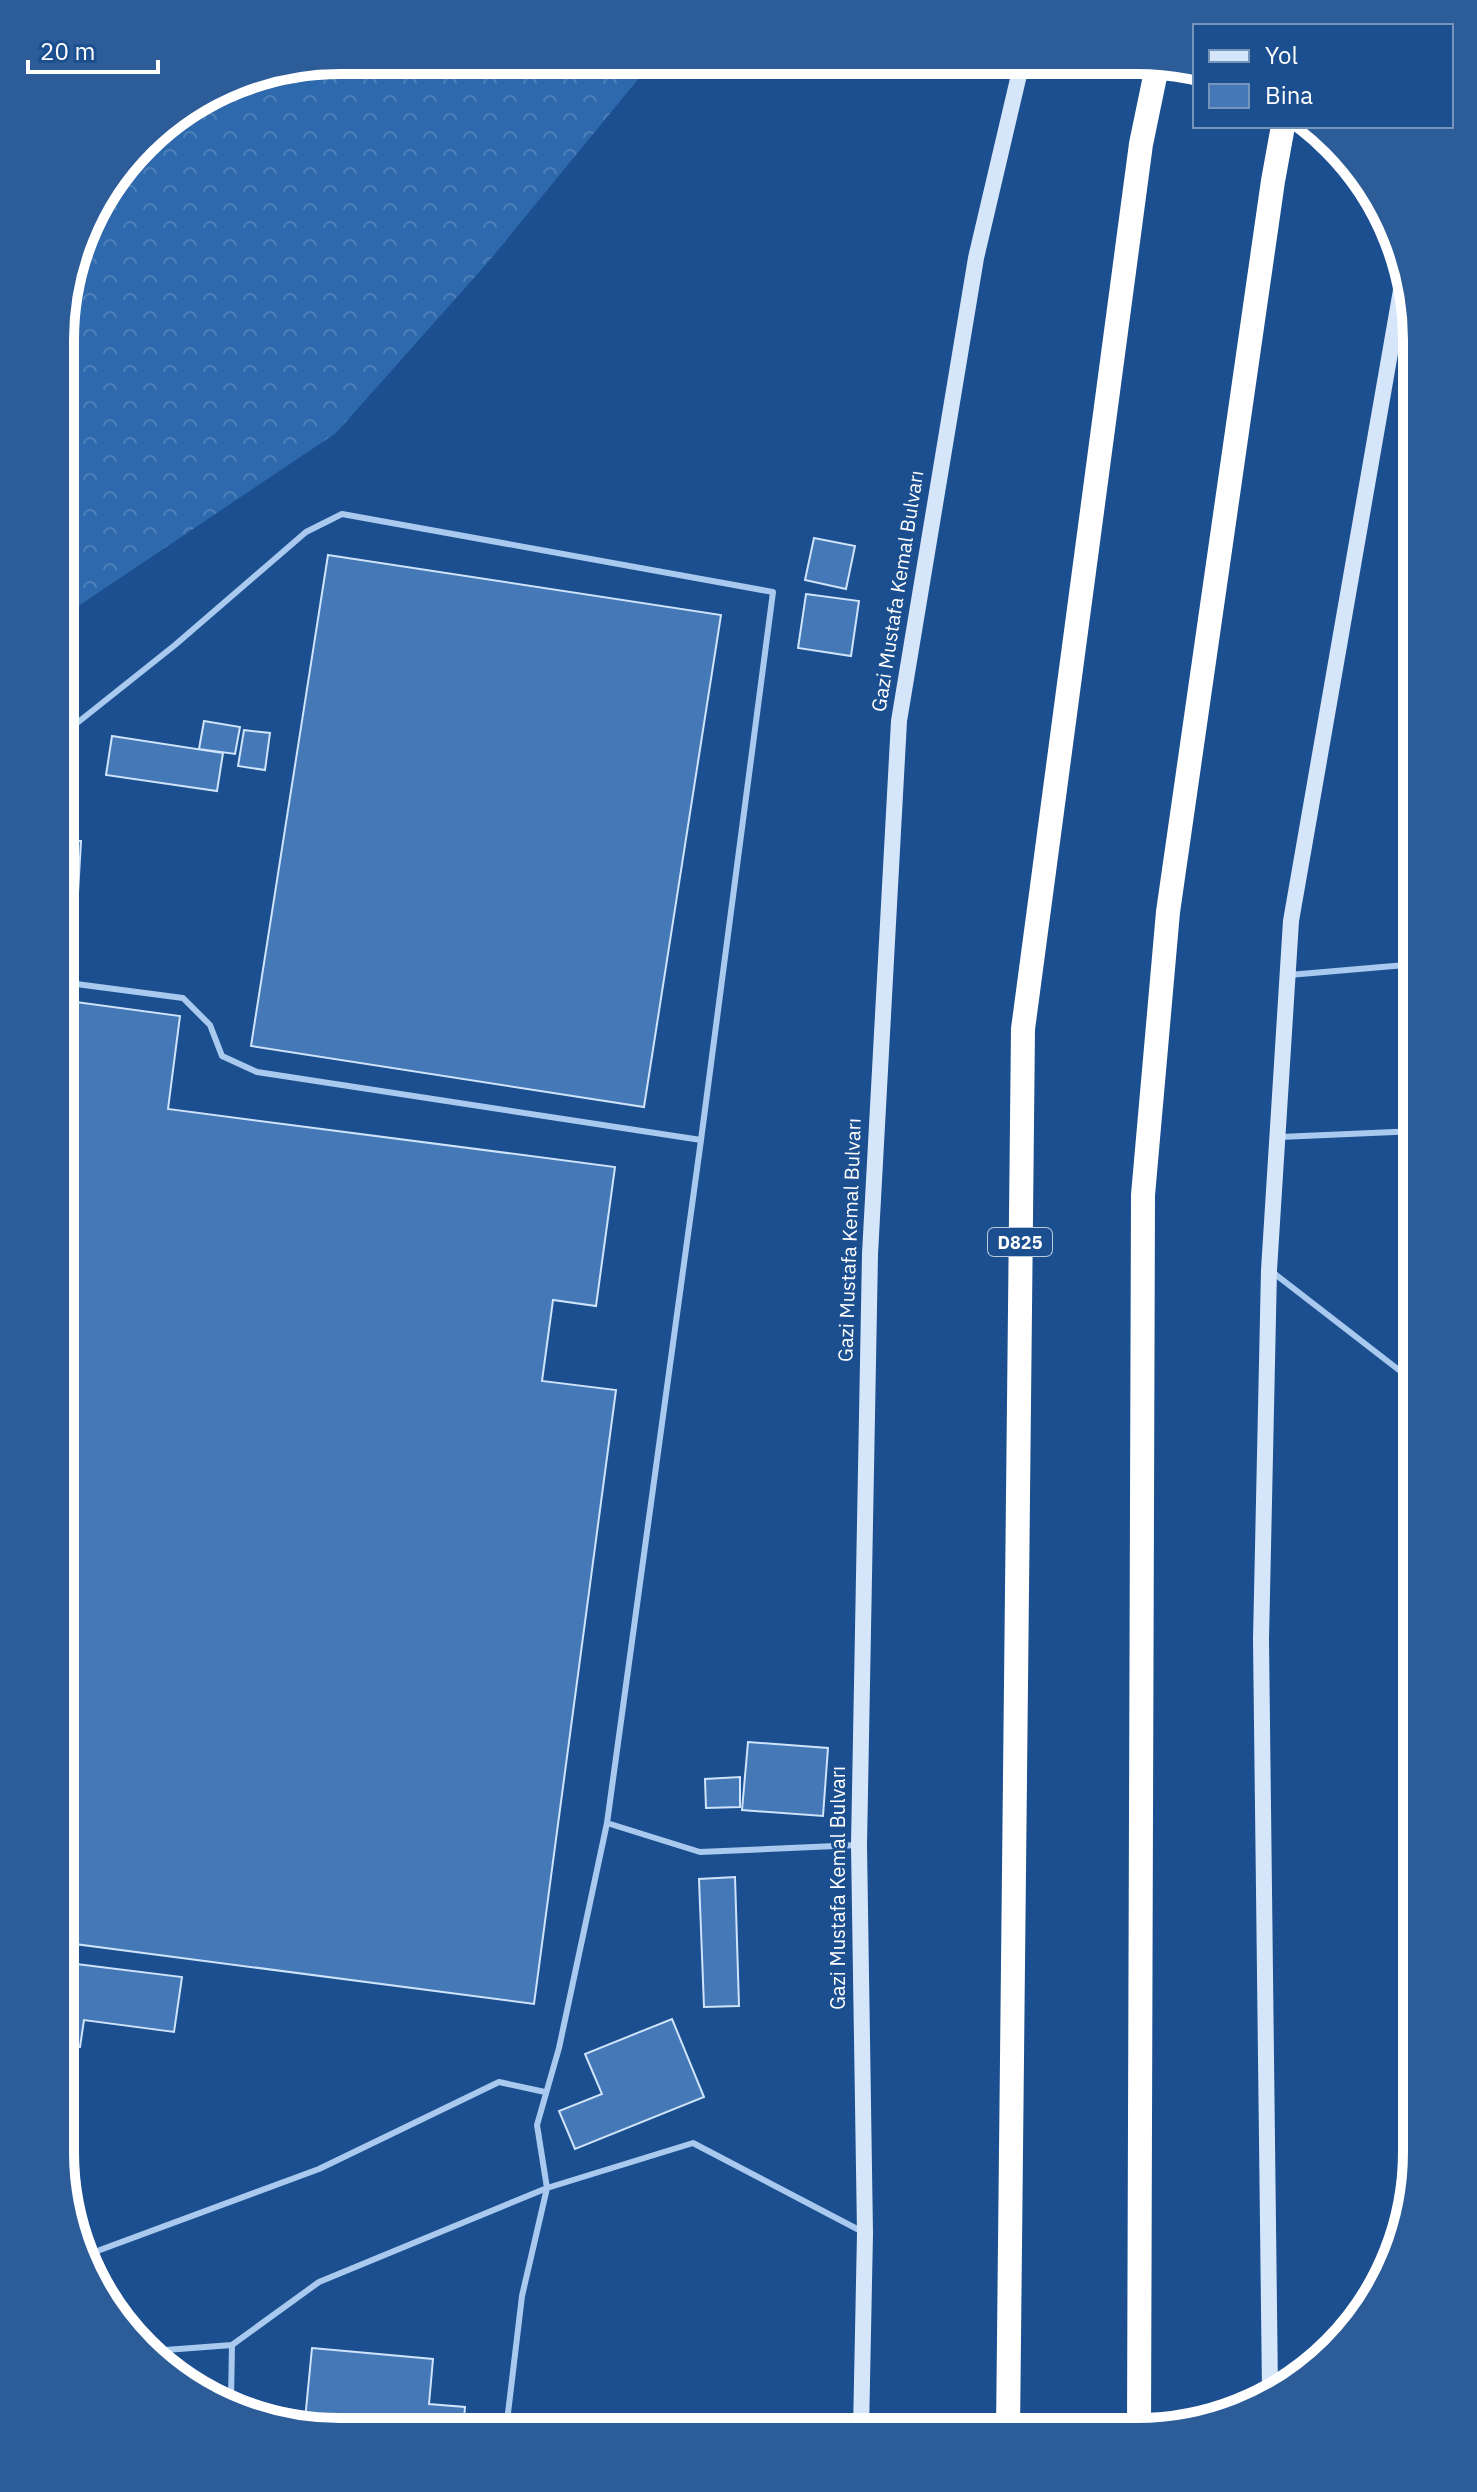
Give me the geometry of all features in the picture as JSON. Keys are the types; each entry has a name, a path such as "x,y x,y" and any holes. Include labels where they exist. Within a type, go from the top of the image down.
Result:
{"highway":[{"name":"D825","path":"1008,2418 1023,1029 1141,144 1155,75"},
{"path":"1139,2418 1143,1195 1168,912 1283,128"}],"street":[{"name":"Gazi Mustafa Kemal Bulvarı","path":"861,2418 865,2233 859,1845 870,1254 899,721 976,258 1019,74"},
{"path":"1270,2382 1261,1640 1269,1270 1287,975 1291,921 1400,298"}],"lane":[{"path":"74,725 175,645 306,532 342,514 773,592 607,1823 559,2048 537,2125 547,2188 522,2296 507,2418"},
{"path":"1287,975 1403,965"},
{"path":"74,984 183,998 210,1025 222,1056 257,1072 701,1140"},
{"path":"1278,1137 1403,1132"},
{"path":"1269,1270 1402,1373"},
{"path":"607,1823 700,1852 859,1845"},
{"path":"93,2252 319,2169 499,2082 545,2092"},
{"path":"163,2350 232,2345 319,2282 547,2188 693,2143 865,2233"},
{"path":"231,2394 232,2345"}],"green space":[{"path":"642,74 489,261 336,433 74,609 76,305 88,254 101,222 140,165 165,140 207,110 254,88 305,76"}],"building":[{"path":"814,538 855,546 846,589 805,580"},
{"path":"328,555 721,615 644,1107 251,1046"},
{"path":"806,594 859,601 851,656 798,648"},
{"path":"204,721 240,727 235,754 199,749"},
{"path":"244,730 270,733 265,770 238,766"},
{"path":"112,736 223,753 217,791 106,775"},
{"path":"74,841 81,841 78,893 74,893"},
{"path":"74,1002 180,1016 168,1109 615,1167 596,1306 553,1300 542,1381 616,1390 534,2004 74,1944"},
{"path":"748,1742 828,1748 823,1816 742,1810"},
{"path":"740,1777 740,1807 706,1808 705,1779"},
{"path":"735,1877 739,2006 704,2007 699,1879"},
{"path":"74,1964 182,1977 174,2032 84,2020 80,2047 74,2046"},
{"path":"672,2019 704,2097 575,2149 559,2111 602,2094 585,2054"},
{"path":"312,2348 433,2359 429,2404 465,2407 464,2418 305,2416"}]}
